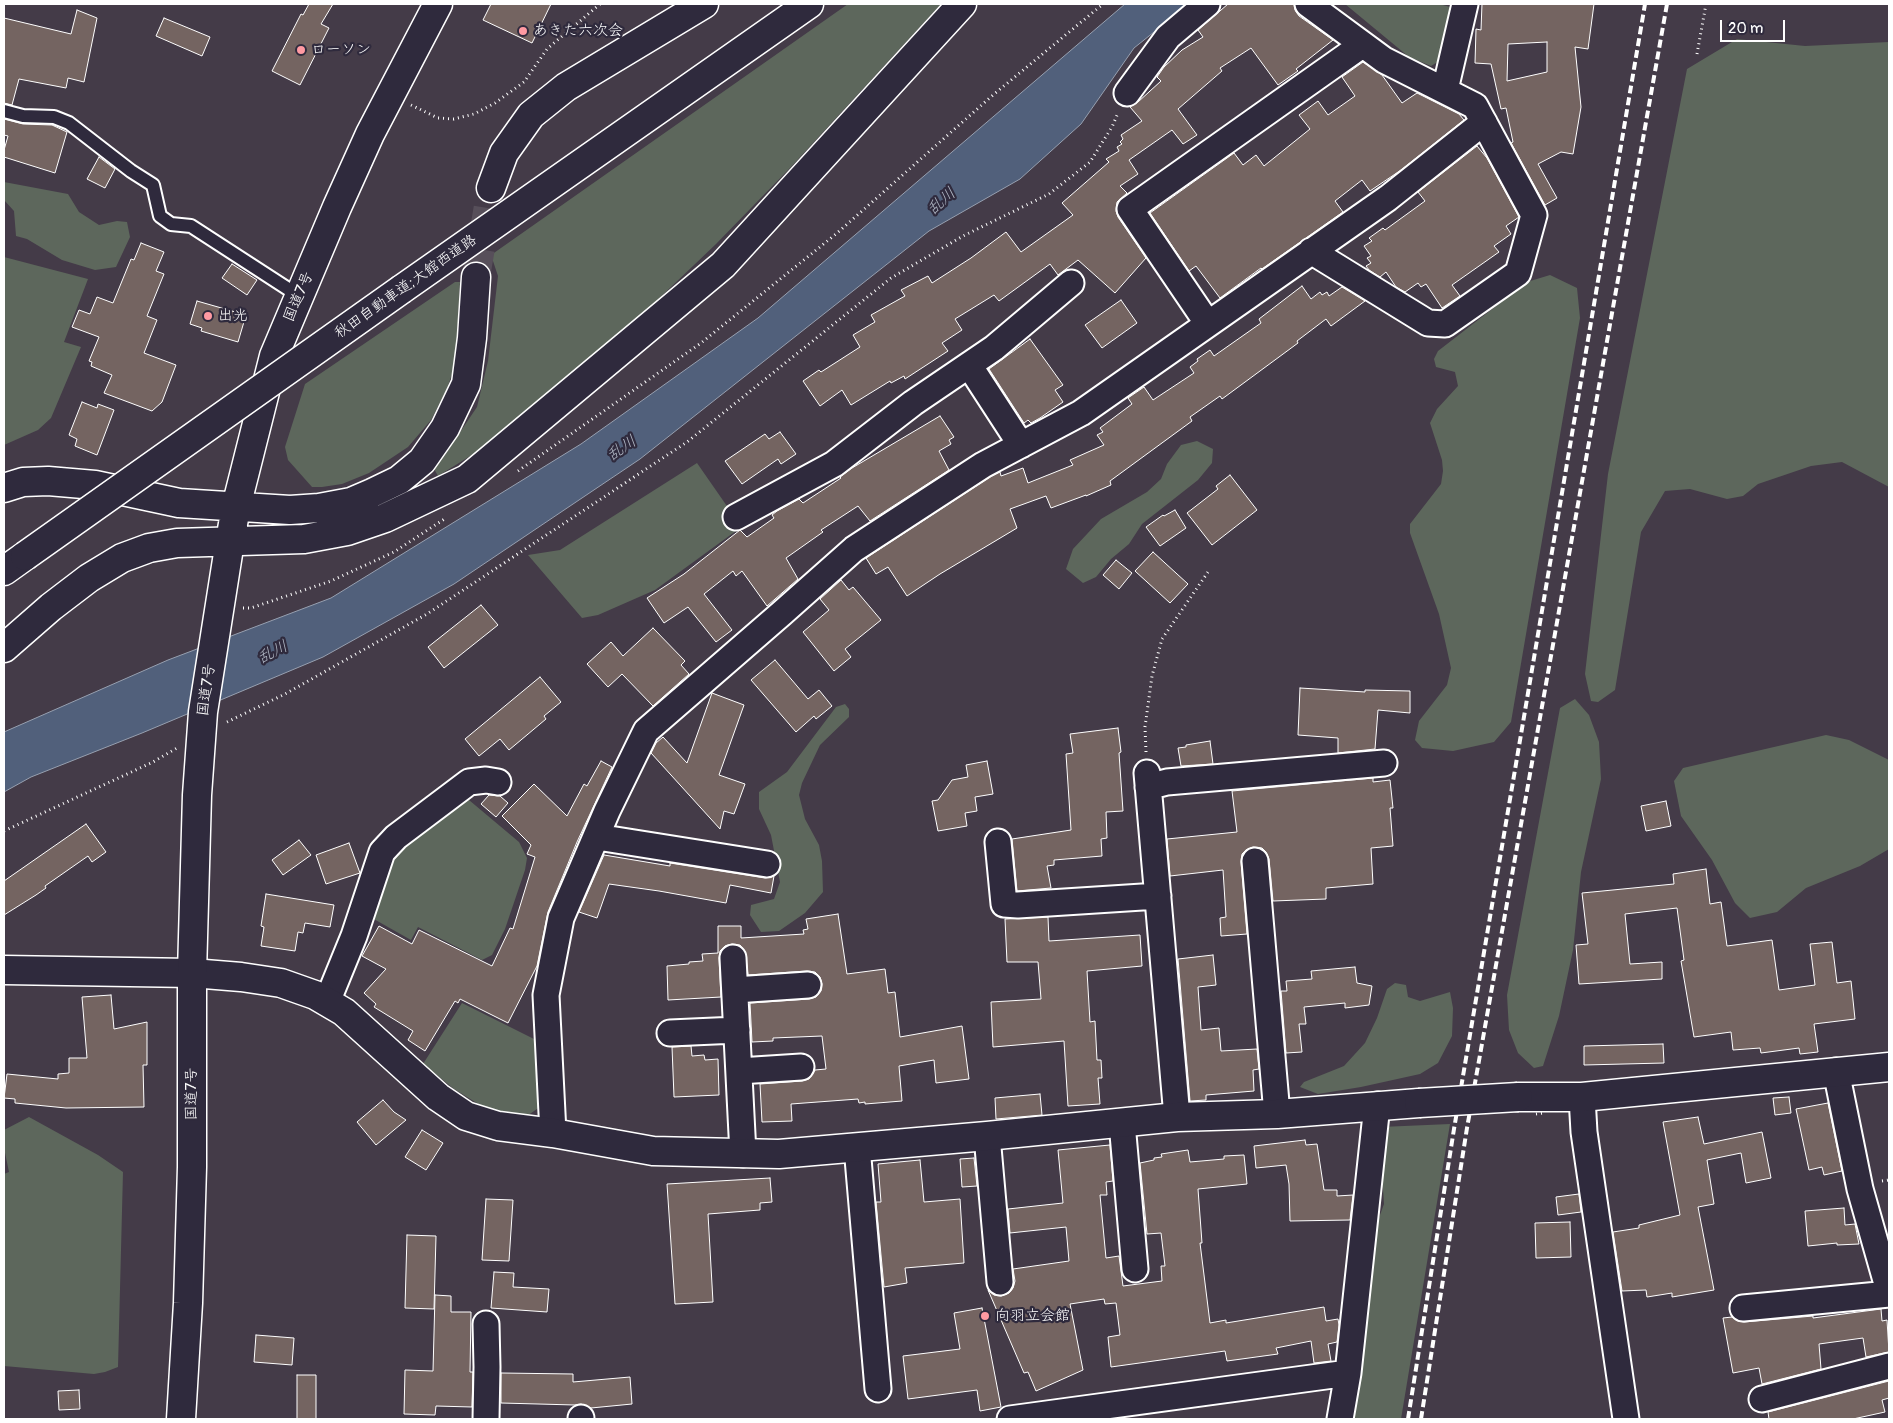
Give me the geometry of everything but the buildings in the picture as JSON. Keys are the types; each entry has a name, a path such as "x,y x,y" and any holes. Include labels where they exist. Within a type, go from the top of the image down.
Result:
{"main road":[{"name":"国道7号","path":"181,1419 188,1303 192,1167 192,973 197,795 202,723 236,507 274,356 337,206 390,95 438,4"},
{"path":"491,188 504,153 531,115 566,87 704,4"},
{"name":"秋田自動車道;大館西道路","path":"15,563 809,4"},
{"path":"4,648 51,607 82,584 122,558 149,548 177,543 304,539 347,531 386,518 467,479 723,265 962,4"},
{"path":"4,488 23,482 95,485 179,502 290,510 318,508 351,502 399,480 422,461 446,428 466,384 472,338 476,277"},
{"path":"4,970 192,973 242,977 281,983 315,995 344,1012 438,1096 466,1116 498,1126 552,1133 653,1151 779,1154 1177,1117 1276,1114 1518,1097 1582,1096 1889,1067"}],"street":[{"path":"1127,93 1168,37 1208,4"},
{"path":"1308,4 1384,60 1475,106 1534,215 1518,273 1445,324 1428,323 1311,252"},
{"path":"1445,90 1465,4"},
{"path":"1208,324 1130,209 1362,45"},
{"path":"552,1133 546,995 561,918 596,837 646,731 854,549 983,465 1081,413 1388,198 1484,122"},
{"path":"736,517 834,464 913,403 994,348 1071,283"},
{"path":"969,365 1021,444"},
{"path":"1177,1117 1147,780 1167,782 1384,763"},
{"path":"327,1002 354,936 382,852 396,837 469,782 486,780 498,782"},
{"path":"596,837 768,864"},
{"path":"998,842 1004,904 1018,905 1158,896"},
{"path":"1255,861 1276,1114"},
{"path":"733,958 743,1154"},
{"path":"735,990 808,985"},
{"path":"670,1033 737,1030"},
{"path":"739,1070 801,1067"},
{"path":"1743,1308 1889,1292 1860,1189 1836,1071"},
{"path":"1582,1096 1584,1132 1626,1419"},
{"path":"1340,1419 1348,1373 1377,1106"},
{"path":"1122,1123 1135,1269"},
{"path":"987,1136 1000,1282"},
{"path":"857,1147 878,1390"},
{"path":"486,1324 488,1367 486,1419"},
{"path":"1762,1398 1889,1366"},
{"path":"1010,1419 1348,1373"}],"lane":[{"path":"4,111 23,116 54,117 69,123 131,171 153,185 160,216 170,224 191,226 299,296"}],"path":[{"path":"390,95 438,118 454,119 474,114 495,103 524,82 547,49 600,4"},
{"path":"518,471 701,343 836,234 993,96 1102,4"},
{"path":"1696,54 1706,4"},
{"path":"4,831 153,762 202,723 285,694 427,614 687,442 891,278 963,236 1048,194 1090,162 1112,127 1127,93"},
{"path":"217,621 331,581 394,552 452,514"},
{"path":"1147,780 1145,728 1152,676 1162,638 1208,572"}],"shaded area":[{"path":"848,4 941,4 791,167 716,244 626,330 483,448 438,476 433,467 452,444 477,407 488,361 498,276 491,255"},
{"path":"1345,4 1439,4 1454,8 1441,60 1431,66 1409,57"},
{"path":"1737,39 1805,46 1889,42 1889,487 1842,462 1811,466 1758,484 1743,496 1727,499 1690,489 1665,491 1641,532 1615,690 1598,702 1591,701 1585,674 1608,474 1687,69"},
{"path":"4,182 68,194 79,212 99,225 117,221 127,222 130,237 116,267 95,270 62,260 27,239 16,236 14,211 4,200"},
{"path":"4,257 88,279 64,342 81,347 51,418 38,430 4,445"},
{"path":"1550,275 1577,288 1580,318 1511,722 1494,742 1453,751 1422,748 1415,740 1419,721 1447,685 1451,668 1439,614 1410,533 1410,524 1441,484 1442,460 1430,423 1437,409 1458,386 1455,372 1436,367 1434,359 1438,351 1527,282"},
{"path":"455,282 460,282 456,362 447,389 431,420 408,447 369,473 342,484 312,487 288,460 285,447 305,384"},
{"path":"1197,441 1213,449 1212,463 1198,480 1142,524 1129,544 1111,559 1096,577 1083,583 1066,569 1073,549 1101,519 1147,492 1161,479 1167,464 1181,445"},
{"path":"697,463 740,528 655,590 598,615 582,618 528,555 560,550"},
{"path":"1575,699 1589,715 1599,742 1601,779 1581,872 1573,950 1559,1016 1543,1066 1534,1068 1518,1053 1509,1030 1507,995 1560,708"},
{"path":"845,704 849,709 849,717 820,745 802,783 799,795 805,819 819,845 822,861 823,892 805,913 779,931 761,932 750,915 751,905 774,899 780,882 771,835 759,809 759,792 787,772 836,707"},
{"path":"1826,735 1849,740 1889,760 1889,849 1860,866 1806,888 1777,912 1750,918 1735,903 1712,860 1681,816 1674,781 1683,768"},
{"path":"463,795 519,842 527,858 525,870 505,929 492,955 482,960 418,927 411,940 372,918 392,848"},
{"path":"1395,983 1406,985 1408,997 1420,1001 1450,992 1453,1008 1452,1036 1438,1063 1420,1074 1361,1087 1318,1094 1300,1087 1304,1082 1344,1066 1365,1043 1377,1018 1387,989"},
{"path":"462,1003 538,1041 544,1104 527,1116 507,1117 480,1105 454,1089 423,1064"},
{"path":"29,1117 98,1155 123,1172 118,1367 105,1372 94,1374 4,1366 4,1174 9,1172 4,1148 4,1130"},
{"path":"1450,1124 1401,1419 1347,1419 1373,1234 1384,1204 1378,1161 1381,1127"}],"water":[{"name":"乱川","path":"1125,4 1189,4 1134,48 1081,124 1020,179 929,231 640,459 454,584 323,657 31,777 4,792 4,732 168,660 331,598 581,444 758,318"}],"tunnel":[{"path":"476,277 491,188"}],"railway":[{"path":"1408,1419 1454,1129 1645,4"},
{"path":"1421,1419 1467,1128 1667,4"}],"place":[{"name":"あきた六次会","path":"523,31"},
{"name":"ローソン","path":"301,50"},
{"name":"出光","path":"208,316"},
{"name":"向羽立会館","path":"985,1316"}]}
